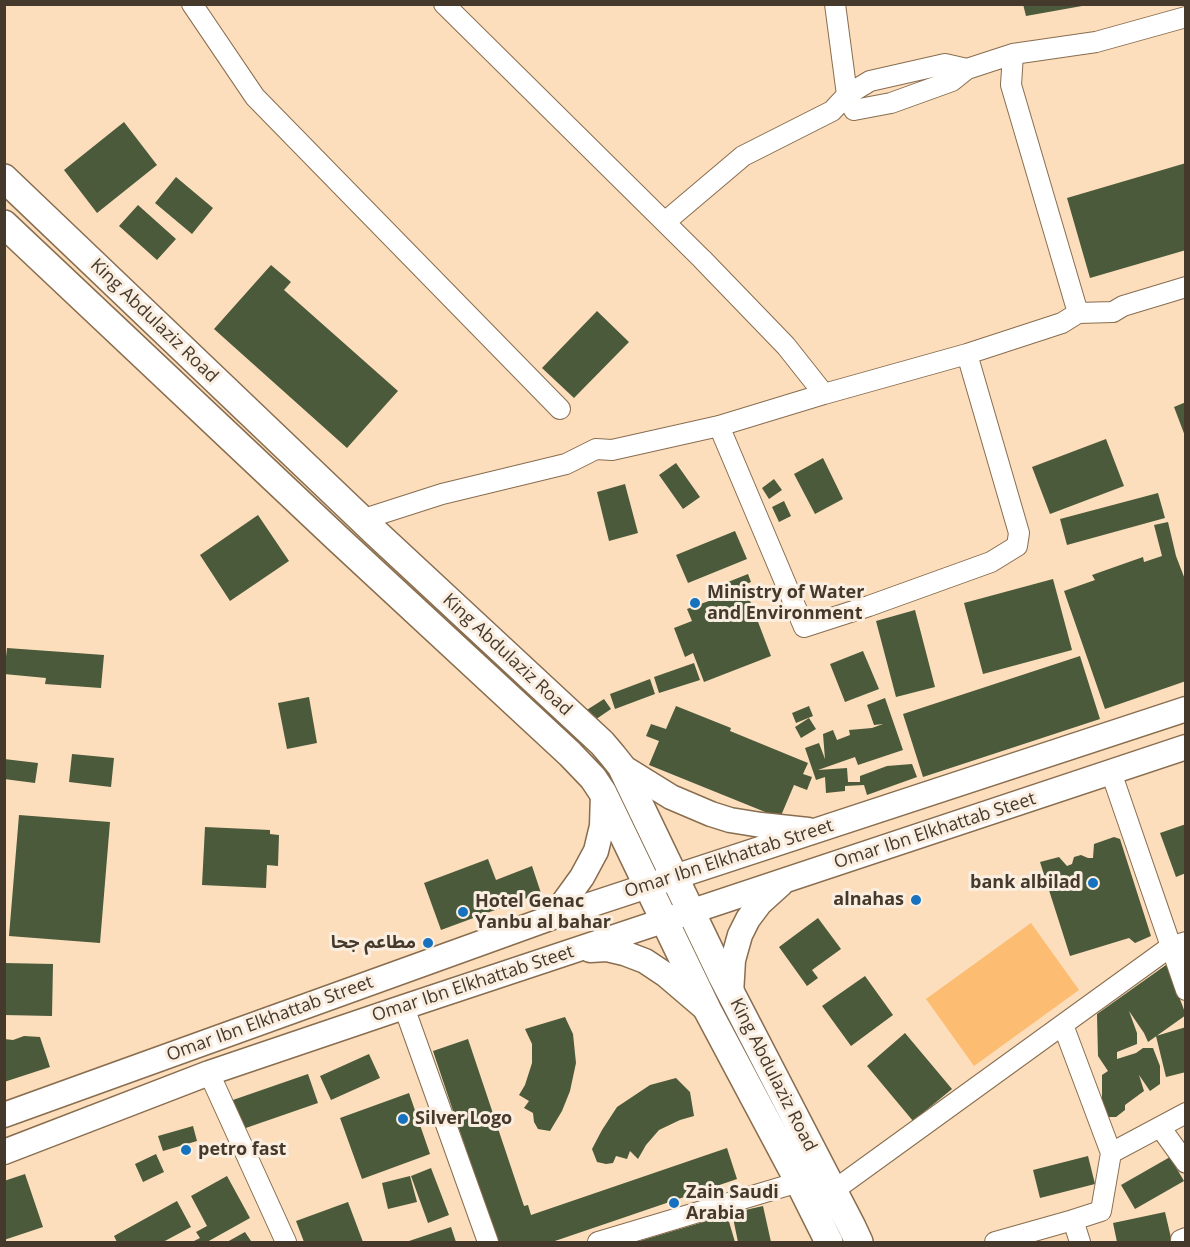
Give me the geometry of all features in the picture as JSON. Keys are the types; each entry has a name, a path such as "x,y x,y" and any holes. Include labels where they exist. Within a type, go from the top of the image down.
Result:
{"main road":[{"name":"King Abdulaziz Road","path":"4,178 361,520 602,743 621,766 731,994 859,1242"},
{"name":"King Abdulaziz Road","path":"4,224 345,546 570,754 592,778 603,793 708,1011 829,1242"}],"street":[{"path":"192,4 255,97 560,409"},
{"path":"444,4 665,222 786,346 824,394"},
{"path":"835,4 847,95"},
{"path":"665,222 743,156 832,111 847,95 870,81 945,64 968,69 1013,54 1096,42 1185,17"},
{"path":"1013,54 1011,85 1078,313"},
{"path":"361,520 442,494 566,464 596,449 612,450 719,426 967,354 1062,323 1078,313 1113,312 1123,306 1185,287"},
{"path":"719,426 804,627 991,562 1017,546 1019,533 967,354"},
{"name":"Omar Ibn Elkhattab Street","path":"4,1115 553,917 1185,709"},
{"name":"Omar Ibn Elkhattab Steet","path":"4,1152 209,1073 1185,747"},
{"path":"621,766 671,796 711,814 761,825 816,830"},
{"path":"1111,772 1178,945 1185,990"},
{"path":"553,917 582,877 596,851 602,826 603,793"},
{"path":"731,994 733,960 740,935 760,903 785,880"},
{"path":"833,1191 1178,945"},
{"path":"573,951 607,949 645,962 666,975 708,1011"},
{"path":"404,1007 488,1242"},
{"path":"995,1242 1101,1211 1111,1153 1063,1025"},
{"path":"209,1073 286,1242"},
{"path":"1111,1153 1185,1113"},
{"path":"1160,1127 1185,1163"},
{"path":"598,1242 799,1182"},
{"path":"1073,1220 1080,1242"},
{"path":"1181,1242 1185,1238"}],"shaded area":[{"path":"1031,923 1079,990 974,1066 926,999"}],"building":[{"path":"1023,4 1082,4 1082,6 1026,16"},
{"path":"124,122 157,165 97,213 64,170"},
{"path":"1186,163 1186,250 1090,278 1067,198"},
{"path":"176,177 213,208 192,234 155,203"},
{"path":"138,205 176,239 157,260 119,226"},
{"path":"271,265 291,282 284,290 398,391 347,448 214,329"},
{"path":"597,311 629,342 574,398 542,368"},
{"path":"1186,402 1186,436 1185,436 1174,407"},
{"path":"1106,439 1124,486 1050,514 1032,467"},
{"path":"823,458 843,499 815,514 794,474"},
{"path":"676,463 700,497 683,509 659,475"},
{"path":"774,479 782,490 769,499 762,488"},
{"path":"625,484 638,533 609,541 597,492"},
{"path":"1158,493 1165,518 1067,545 1060,519"},
{"path":"784,501 791,516 779,522 772,507"},
{"path":"258,515 289,561 230,601 200,555"},
{"path":"1168,522 1176,556 1186,582 1186,681 1105,709 1064,591 1095,580 1092,575 1143,557 1144,562 1162,556 1154,525"},
{"path":"735,531 747,559 688,583 676,555"},
{"path":"748,574 751,582 744,585 771,656 704,682 693,653 685,657 674,628 692,621 687,609 717,598 713,588"},
{"path":"1053,579 1072,650 983,674 964,603"},
{"path":"915,610 935,687 896,697 876,621"},
{"path":"7,648 104,655 101,688 45,684 46,678 4,674"},
{"path":"863,651 879,689 845,702 830,664"},
{"path":"1080,656 1100,719 923,777 903,714"},
{"path":"694,663 700,680 659,693 654,677"},
{"path":"650,679 655,694 615,709 610,694"},
{"path":"309,697 317,743 287,749 278,703"},
{"path":"885,698 903,750 858,765 855,757 818,770 847,768 848,782 860,782 860,776 887,766 912,764 917,777 867,795 864,785 845,786 845,791 826,793 825,777 816,780 805,748 819,743 825,759 823,734 833,730 837,740 850,735 849,730 872,728 883,724 874,725 867,705"},
{"path":"604,699 611,709 589,724 582,713"},
{"path":"676,706 808,763 803,774 812,777 807,790 794,785 780,818 649,765 659,741 646,736 651,724 666,729"},
{"path":"809,706 813,716 796,723 792,713"},
{"path":"809,718 816,729 801,738 795,727"},
{"path":"72,754 114,758 111,787 69,782"},
{"path":"4,759 38,763 35,783 4,779"},
{"path":"19,815 110,822 100,943 9,936"},
{"path":"1186,824 1186,873 1176,877 1160,833"},
{"path":"205,827 270,830 270,834 279,835 278,866 267,865 266,888 202,885"},
{"path":"1114,837 1120,839 1151,936 1135,943 1129,938 1070,956 1040,862 1059,857 1067,866 1072,864 1074,857 1081,855 1093,858 1094,844"},
{"name":"Hotel Genac Yanbu al bahar","path":"488,859 496,880 532,866 541,893 441,930 424,883"},
{"path":"818,918 841,949 812,970 818,978 807,986 779,947"},
{"path":"4,963 53,964 52,1016 4,1015"},
{"path":"1166,965 1186,1015 1148,1042 1129,1011 1137,1033 1137,1044 1117,1052 1117,1059 1136,1053 1143,1048 1153,1048 1160,1066 1160,1084 1150,1091 1139,1075 1144,1091 1125,1105 1125,1110 1116,1117 1102,1117 1102,1075 1108,1071 1098,1056 1097,1014"},
{"path":"865,976 893,1015 851,1046 822,1006"},
{"path":"565,1017 573,1034 576,1063 570,1091 550,1131 538,1129 533,1113 524,1108 529,1101 519,1095 532,1063 532,1044 525,1029"},
{"path":"1186,1027 1186,1072 1166,1077 1156,1036"},
{"path":"905,1033 952,1089 913,1121 867,1066"},
{"path":"24,1036 40,1037 50,1067 4,1082 4,1039 13,1040"},
{"path":"468,1039 524,1206 528,1205 531,1215 727,1148 737,1179 552,1242 497,1242 433,1051"},
{"path":"369,1054 380,1078 331,1100 320,1076"},
{"path":"308,1074 318,1103 240,1130 230,1101"},
{"path":"676,1078 690,1092 694,1116 659,1130 638,1159 630,1151 627,1159 616,1156 613,1163 597,1162 592,1149 617,1107 650,1085"},
{"path":"409,1093 430,1154 362,1179 340,1118"},
{"path":"193,1126 197,1141 163,1151 158,1136"},
{"path":"156,1154 164,1172 143,1182 135,1164"},
{"path":"1088,1156 1095,1184 1040,1198 1033,1170"},
{"path":"1170,1157 1184,1181 1135,1209 1121,1185"},
{"path":"431,1168 449,1215 428,1223 411,1176"},
{"path":"25,1174 43,1227 4,1240 4,1181"},
{"path":"227,1176 250,1218 207,1242 192,1242 200,1238 196,1232 207,1226 191,1196"},
{"path":"410,1176 417,1202 388,1209 382,1183"},
{"path":"177,1201 191,1227 163,1242 117,1242 114,1236"},
{"path":"348,1202 363,1242 304,1242 296,1221"},
{"path":"763,1206 771,1242 738,1242 732,1213"},
{"path":"1165,1212 1172,1242 1117,1242 1113,1223"},
{"path":"727,1215 735,1242 636,1242"},
{"path":"451,1227 456,1242 406,1242"},
{"path":"245,1232 251,1241 227,1242"}],"place":[{"name":"Ministry of Water and Environment","path":"695,603"},
{"name":"bank albilad","path":"1093,883"},
{"name":"alnahas","path":"916,900"},
{"name":"Hotel Genac Yanbu al bahar","path":"463,912"},
{"name":"مطاعم جحا","path":"428,943"},
{"name":"Silver Logo","path":"403,1119"},
{"name":"petro fast","path":"186,1150"},
{"name":"Zain Saudi Arabia","path":"674,1203"}]}
